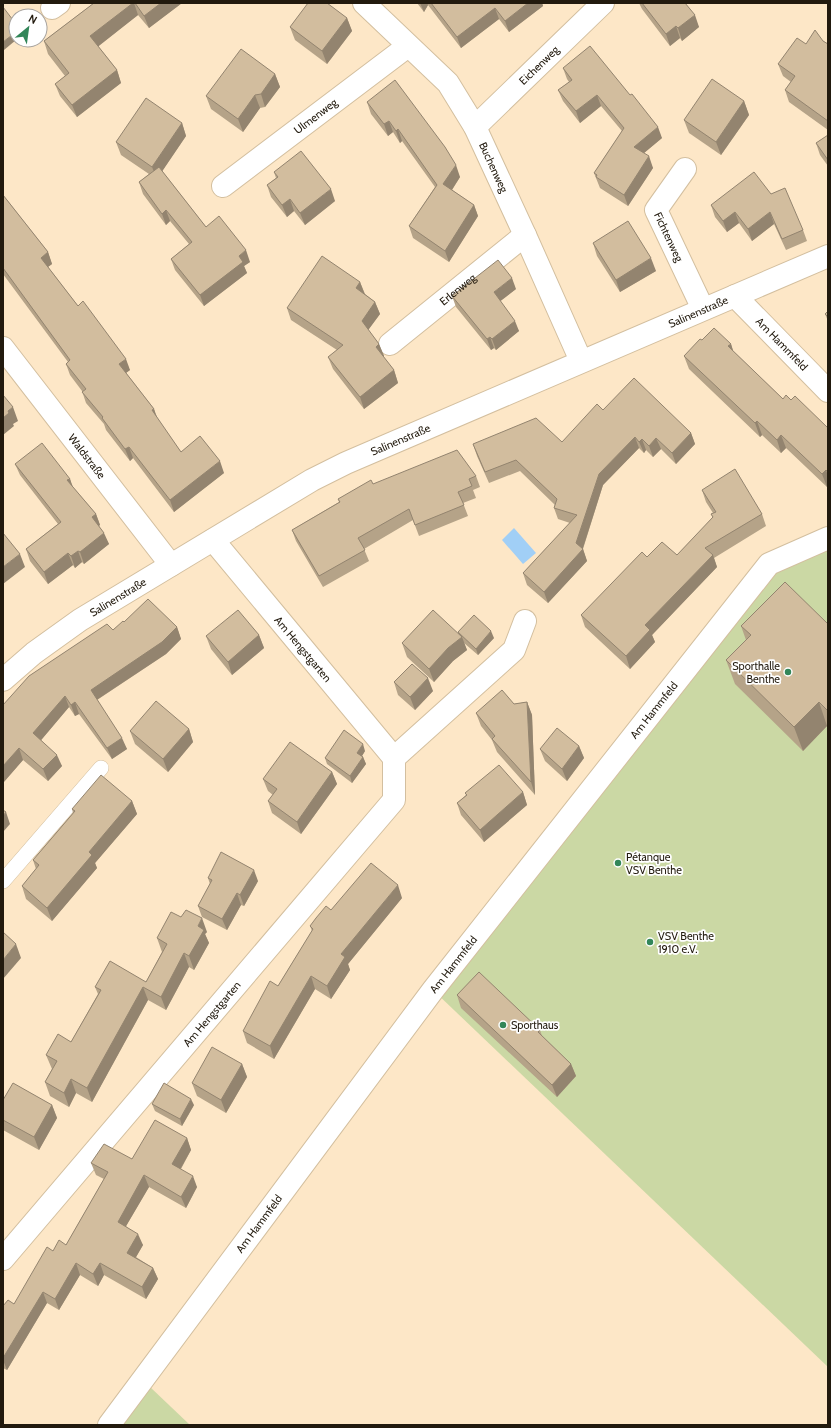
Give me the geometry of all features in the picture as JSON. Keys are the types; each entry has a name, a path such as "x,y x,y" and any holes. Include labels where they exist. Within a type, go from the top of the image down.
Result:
{"street":[{"name":"Buchenweg","path":"364,3 448,83 475,127 581,361"},
{"name":"Eichenweg","path":"475,127 603,3"},
{"name":"Ulmenweg","path":"223,186 408,46"},
{"name":"Fichtenweg","path":"685,169 656,210 703,309"},
{"name":"Erlenweg","path":"390,344 525,235"},
{"name":"Salinenstraße","path":"3,680 34,653 80,620 312,480 346,463 828,256"},
{"name":"Am Hammfeld","path":"735,296 828,391"},
{"name":"Waldstraße","path":"3,348 171,565"},
{"name":"Am Hammfeld","path":"109,1425 433,990 769,564 828,538"},
{"name":"Am Hengstgarten","path":"3,1259 394,800 394,758 213,540"},
{"path":"394,758 514,650 525,622"}],"lane":[{"path":"3,881 101,768"}],"green space":[{"name":"VSV Benthe 1910 e.V.","path":"828,538 828,1367 433,990 769,564"},
{"path":"149,1386 190,1425 119,1425"}],"water":[{"path":"514,528 536,553 523,564 502,540"}],"building":[{"path":"94,3 133,3 90,36 117,70 72,105 55,84 69,73 48,46 48,38"},
{"path":"135,3 161,3 144,16"},
{"path":"308,3 327,3 347,18 322,51 290,27"},
{"path":"431,3 528,3 505,21 495,8 457,37"},
{"path":"642,3 685,3 695,15 678,28 676,26 666,34"},
{"path":"3,7 8,14 8,38 3,42"},
{"path":"815,30 823,41 828,44 828,121 785,90 795,76 778,64 797,38 806,44"},
{"path":"590,46 630,95 632,94 658,127 634,147 649,156 624,195 596,177 597,175 594,173 624,128 597,95 576,111 558,90 572,80 563,68"},
{"path":"241,49 275,74 261,94 255,95 238,119 206,96"},
{"path":"712,79 744,101 716,142 684,120"},
{"path":"395,80 445,147 456,165 443,184 474,205 445,251 409,226 437,185 398,129 396,131 389,121 384,124 367,102"},
{"path":"146,98 182,123 152,167 116,142"},
{"path":"828,135 828,160 816,143"},
{"path":"301,151 331,189 300,213 290,199 282,205 267,185 278,177 274,172"},
{"path":"159,167 206,227 219,216 246,250 239,256 243,262 200,295 171,259 192,242 166,210 162,214 139,182"},
{"path":"754,172 771,194 785,188 803,230 782,239 770,212 748,229 735,212 723,221 711,205"},
{"path":"3,195 48,252 41,258 78,306 83,301 126,359 119,364 154,409 152,410 181,452 200,436 220,461 170,500 129,447 125,449 102,418 103,417 82,392 86,389 66,364 70,360 3,268"},
{"path":"628,221 651,258 616,280 593,243"},
{"path":"322,256 360,282 356,288 375,302 362,321 379,344 376,347 394,370 360,397 328,357 343,345 287,308"},
{"path":"498,260 512,278 494,292 515,321 492,339 490,337 487,339 452,296"},
{"path":"714,328 731,344 728,346 783,399 786,395 791,400 795,396 828,428 828,472 826,470 822,474 781,435 777,440 757,421 755,423 684,356 700,339 702,340"},
{"path":"634,378 691,433 672,453 656,438 649,446 642,439 639,442 635,437 599,474 576,543 583,549 544,592 523,573 577,515 554,508 557,499 516,460 485,472 473,444 536,418 562,442 597,404 603,410"},
{"path":"3,395 13,407 3,418"},
{"path":"42,443 70,479 67,480 96,514 92,517 104,533 80,552 78,551 71,556 68,553 44,572 26,549 61,522 15,464"},
{"path":"457,450 476,476 469,479 472,486 458,492 464,505 415,525 409,509 358,538 365,550 319,576 292,530 340,502 338,499 371,480 373,484"},
{"path":"735,469 762,514 705,548 713,555 645,625 650,630 626,656 581,615 642,552 647,557 662,542 677,555 713,517 711,514 716,512 702,490"},
{"path":"3,533 20,554 3,567"},
{"name":"Sporthalle Benthe","path":"785,582 828,624 828,711 819,702 794,727 726,660 751,635 741,626"},
{"path":"148,599 177,627 162,642 91,690 122,738 107,748 75,702 71,705 65,696 33,733 57,755 43,769 19,748 3,766 3,705 29,676 107,624 113,630 123,621 124,622"},
{"path":"238,610 259,635 228,662 206,636"},
{"path":"433,610 462,637 448,648 429,669 402,643"},
{"path":"474,615 491,631 476,649 458,632"},
{"path":"412,664 428,678 410,697 394,682"},
{"path":"502,690 514,704 527,702 531,782 492,739 495,736 476,713"},
{"path":"156,701 189,729 163,759 130,731"},
{"path":"557,728 579,746 562,769 540,749"},
{"path":"344,730 363,744 357,753 363,757 350,776 325,758"},
{"path":"290,742 332,772 297,822 268,801 277,789 263,779"},
{"path":"499,765 523,792 480,830 457,803 467,795 465,793"},
{"path":"101,775 132,801 89,852 92,855 47,908 22,886 39,865 33,860 75,811 72,809"},
{"path":"221,852 254,870 240,895 237,893 222,919 198,906 212,880 208,878"},
{"path":"371,863 398,885 341,954 345,957 327,986 311,976 270,1046 243,1031 270,981 278,986 313,929 310,926 316,918 326,906 331,910"},
{"path":"186,910 202,918 198,926 204,930 189,956 184,953 161,997 143,987 87,1088 71,1079 64,1093 45,1082 57,1061 46,1055 58,1034 71,1042 101,990 95,987 110,961 146,982 167,944 157,938 171,912 181,917"},
{"path":"3,932 16,944 3,960"},
{"path":"479,972 540,1030 538,1032 571,1064 552,1085 457,995"},
{"path":"212,1047 242,1064 221,1100 192,1083"},
{"path":"13,1083 52,1105 34,1137 3,1120 3,1100"},
{"path":"164,1083 191,1099 180,1119 152,1104"},
{"path":"155,1120 187,1138 172,1164 193,1176 181,1197 144,1175 118,1222 138,1234 127,1253 153,1268 142,1287 100,1263 93,1274 76,1263 55,1299 43,1292 3,1358 3,1306 8,1300 14,1304 47,1247 53,1251 59,1240 66,1245 108,1172 91,1163 104,1144 132,1159"}],"place":[{"name":"Sporthalle Benthe","path":"788,672"},
{"name":"Pétanque VSV Benthe","path":"618,863"},
{"name":"VSV Benthe 1910 e.V.","path":"650,942"},
{"name":"Sporthaus","path":"503,1025"}]}
